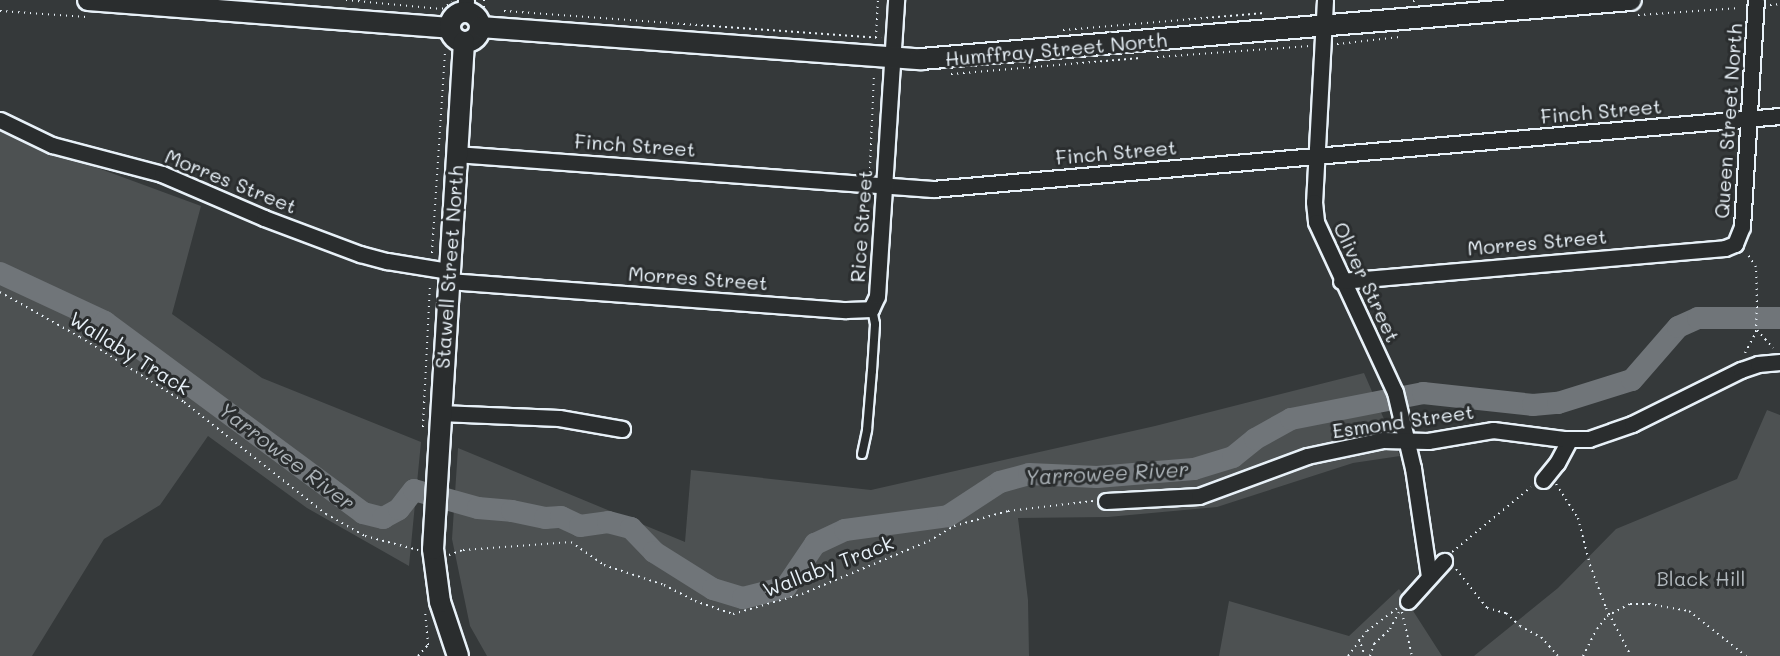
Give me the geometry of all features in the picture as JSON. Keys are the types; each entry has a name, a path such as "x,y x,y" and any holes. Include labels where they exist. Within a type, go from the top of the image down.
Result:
{"street":[{"path":"88,0 455,42 475,38 480,27 466,4 453,18 455,42"},
{"name":"Rice Street","path":"872,308 877,296 885,185 889,57 896,0"},
{"name":"Oliver Street","path":"1325,0 1316,156 1316,222 1341,281 1395,392 1407,440 1429,576"},
{"name":"Humffray Street North","path":"480,27 889,57 953,58 1323,36 1631,0"},
{"name":"Queen Street North","path":"1736,242 1742,230 1760,3"},
{"name":"Stawell Street North","path":"455,42 456,153 435,487 434,554 442,612 456,655"},
{"name":"Finch Street","path":"456,153 932,189 1780,116"},
{"name":"Morres Street","path":"0,120 52,145 162,174 264,218 360,254 448,276 862,311 872,308"},
{"name":"Morres Street","path":"1341,281 1725,248 1736,242"},
{"name":"Esmond Street","path":"1106,501 1199,496 1307,456 1369,442 1428,441 1493,430 1569,440 1588,439 1632,424 1734,374 1779,357"},
{"path":"440,413 559,418 622,429"},
{"path":"1546,477 1557,464 1569,440"},
{"path":"1404,604 1445,559"}],"lane":[{"name":"Rice Street","path":"862,454 868,422 872,371 875,324 872,308"}],"path":[{"path":"346,0 442,9 455,1 466,4 484,2 484,10 876,38"},
{"path":"871,72 889,57 876,38 878,0"},
{"path":"1760,3 1780,4"},
{"path":"1060,30 1272,12"},
{"path":"942,74 1323,36"},
{"path":"870,172 874,75"},
{"path":"1734,374 1756,329 1757,308 1755,263 1736,242"},
{"name":"Wallaby Track","path":"0,292 80,337 184,402 335,520 379,541 443,557 463,550 571,542 604,565 664,585 695,602 733,614 802,594 929,541 954,526 1008,511 1061,503 1106,501"},
{"path":"1756,329 1779,357"},
{"path":"1558,656 1540,637 1520,626 1506,613 1487,608 1445,559 1486,521 1546,477 1578,518 1590,565 1609,615 1631,656"},
{"path":"1348,656 1359,639 1404,604"},
{"path":"1370,656 1374,644 1390,629 1404,604"},
{"path":"1404,604 1412,656"},
{"path":"1583,656 1597,629 1609,615 1630,604 1661,605 1689,611 1701,618 1746,656"},
{"path":"1359,639 1365,656"}],"green space":[{"path":"0,132 201,206 172,314 262,378 421,442 409,566 307,508 208,436 160,505 104,539 32,656 0,656"},
{"path":"1364,373 1400,456 1353,463 1217,507 1108,517 1018,518 1028,600 1029,656 487,656 470,626 452,539 458,448 685,542 691,470 871,490 1155,426"},
{"name":"Black Hill","path":"1767,410 1780,415 1780,656 1474,656 1558,588 1616,529 1737,479"},
{"path":"1399,589 1442,656 1219,656 1229,601 1349,636"}],"waterway":[{"name":"Yarrowee River","path":"0,273 105,322 363,513 383,518 399,509 414,490 478,508 512,511 545,518 561,517 580,526 608,522 631,528 654,552 713,589 743,598 786,587 815,544 845,530 948,516 1000,482 1029,474 1097,477 1194,469 1233,457 1255,439 1291,419 1423,393 1533,405 1558,403 1632,380 1678,327 1698,318 1780,318"}]}
